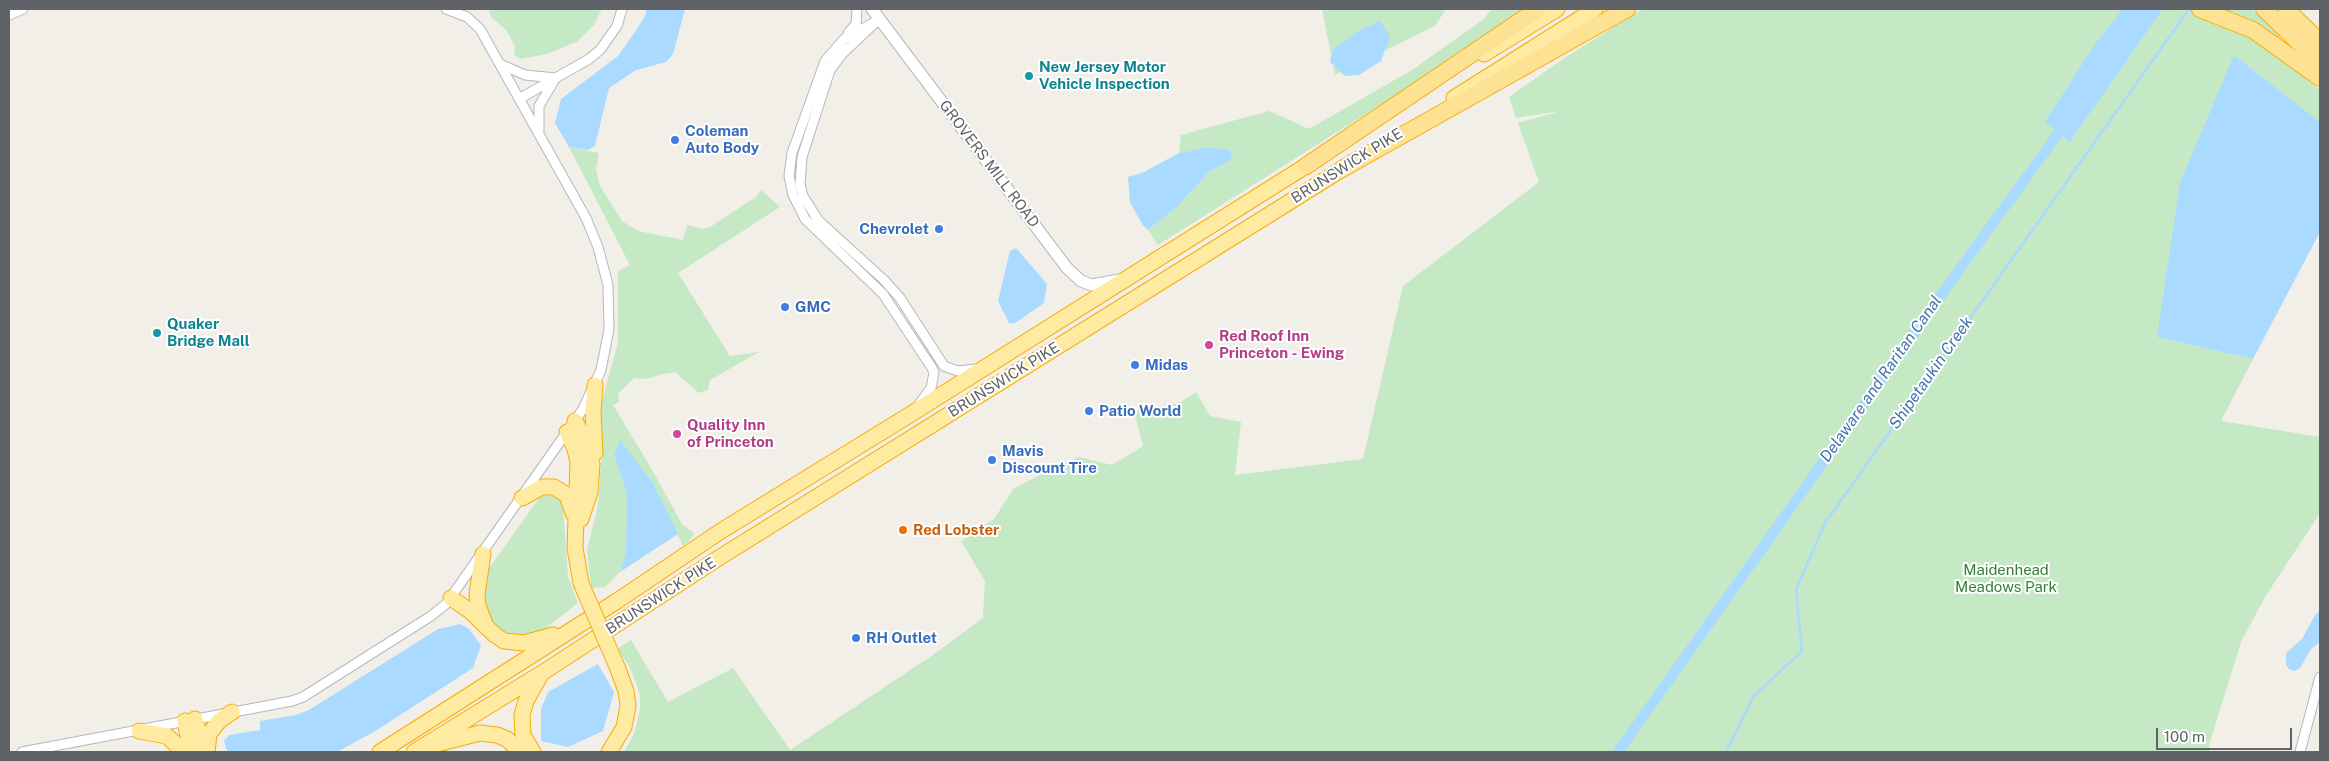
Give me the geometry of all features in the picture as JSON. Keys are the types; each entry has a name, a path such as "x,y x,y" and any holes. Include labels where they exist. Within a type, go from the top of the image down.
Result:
{"highway":[{"path":"1306,166 1538,9"},
{"name":"BRUNSWICK PIKE","path":"380,752 579,625 721,531 1557,9"},
{"name":"BRUNSWICK PIKE","path":"418,750 542,673 717,559 1595,9"},
{"path":"1342,169 1627,9"},
{"path":"2200,9 2234,21 2272,41 2320,78"},
{"path":"2264,9 2320,64"},
{"path":"2286,9 2320,42"},
{"path":"576,529 585,512 596,455 593,412 595,385"},
{"path":"571,427 589,448 593,477"},
{"path":"571,427 578,462 575,554 581,583 618,669 628,706 624,727 609,752"},
{"path":"522,498 545,486 560,489 570,501 576,529"},
{"path":"483,554 476,594 478,606 486,625"},
{"path":"451,598 486,625 499,638 516,644 533,642 579,625"},
{"path":"534,752 523,734 522,715 526,701 542,673"},
{"path":"206,752 209,734 219,721 232,712"},
{"path":"190,720 206,752"},
{"path":"190,720 191,752"},
{"path":"139,730 167,736 184,752"},
{"path":"418,750 480,733 497,735 507,739 520,752"}],"street":[{"path":"9,16 23,9"},
{"path":"22,752 299,699 431,616 451,598 483,554 571,427 595,385 606,352 610,329 610,302 605,269 595,237 500,64 474,22 460,12 446,9"},
{"path":"519,99 590,59 600,50 617,26 622,9"},
{"path":"857,9 856,24 830,53 821,69 792,153 789,176 793,195 805,219 883,294 932,368 934,373 931,388 911,414"},
{"name":"GROVERS MILL ROAD","path":"872,9 1067,268 1081,280 1092,285 1126,278"},
{"path":"844,39 880,19"},
{"path":"880,19 842,54 830,70 802,157 800,184 803,196 818,220 884,280 900,298 944,366 963,371 986,367"},
{"path":"500,64 525,75 557,78"},
{"path":"540,136 539,106 548,88 557,78"},
{"path":"2300,752 2320,677"}],"green space":[{"path":"489,9 602,9 594,25 578,41 547,54 520,59 514,55 515,46 506,30 491,17"},
{"path":"1322,9 1446,9 1435,26 1335,75"},
{"path":"1491,9 1528,9 1464,52 1158,245 1148,230 1176,208 1209,172 1233,159 1230,150 1207,147 1179,153 1181,135 1269,111 1309,129 1412,70 1485,18"},
{"name":"Maidenhead Meadows Park","path":"1643,9 2124,9 2097,41 2046,122 2070,142 2163,9 2252,9 2280,37 2272,50 2320,90 2320,122 2234,55 2161,338 2253,359 2221,421 2320,437 2320,513 2265,597 2241,642 2209,745 2210,752 624,752 634,734 640,710 640,695 632,672 618,648 631,640 668,702 733,668 790,750 933,655 983,618 985,581 961,541 994,519 1014,488 1078,457 1112,465 1143,446 1134,411 1179,403 1196,392 1210,416 1241,422 1235,475 1363,459 1403,286 1539,182 1518,123 1560,111 1516,118 1509,97 1566,57"},
{"path":"569,147 599,153 596,169 600,186 622,221 638,231 683,240 687,225 703,229 710,227 756,197 761,190 780,207 678,273 730,356 759,352 710,380 708,390 699,393 675,372 647,379 634,378 618,394 619,402 613,405 682,524 695,534 683,546 653,483 620,441 614,455 627,494 626,553 620,572 605,587 591,588 587,550 598,505 602,453 601,404 618,343 618,271 630,265"},
{"path":"551,495 561,500 568,577 578,603 534,637 499,634 481,608 485,574 540,497"}],"water":[{"path":"646,9 685,9 673,54 666,62 636,70 609,88 595,146 588,150 569,147 555,123 561,99 618,56 639,26 646,14"},
{"path":"2123,9 2163,9 2070,142 2045,122 2097,41"},
{"path":"1380,21 1390,37 1381,61 1359,75 1345,76 1330,62 1333,49 1359,31"},
{"path":"2234,55 2320,122 2320,232 2253,359 2157,337 2180,183"},
{"path":"1207,147 1230,150 1233,159 1209,172 1176,208 1148,230 1142,224 1130,202 1128,177 1142,173 1179,153"},
{"path":"1016,248 1047,284 1044,303 1015,323 1009,323 998,301 1010,251"},
{"path":"620,440 653,483 678,534 620,572 626,553 627,494 614,455"},
{"path":"2320,611 2320,642 2311,649 2300,668 2295,671 2290,670 2286,665 2286,653 2302,639 2315,615"},
{"path":"460,624 469,629 481,645 473,668 377,730 337,752 228,752 224,741 229,735 260,730 260,721 296,715 309,710 438,629"},
{"path":"598,664 614,692 603,731 568,747 541,741 541,709 548,692"}],"waterway":[{"name":"Shipetaukin Creek","path":"1726,752 1753,697 1802,651 1796,589 1825,523 2189,9"},
{"name":"Delaware and Raritan Canal","path":"1618,752 1959,270 2066,123"}],"place":[{"name":"New Jersey Motor Vehicle Inspection","path":"1029,76"},
{"name":"Coleman Auto Body","path":"675,140"},
{"name":"Chevrolet","path":"939,229"},
{"name":"GMC","path":"785,307"},
{"name":"Quaker Bridge Mall","path":"157,333"},
{"name":"Red Roof Inn Princeton - Ewing","path":"1209,345"},
{"name":"Midas","path":"1135,365"},
{"name":"Patio World","path":"1089,411"},
{"name":"Quality Inn of Princeton","path":"677,434"},
{"name":"Mavis Discount Tire","path":"992,460"},
{"name":"Red Lobster","path":"903,530"},
{"name":"RH Outlet","path":"856,638"}]}
